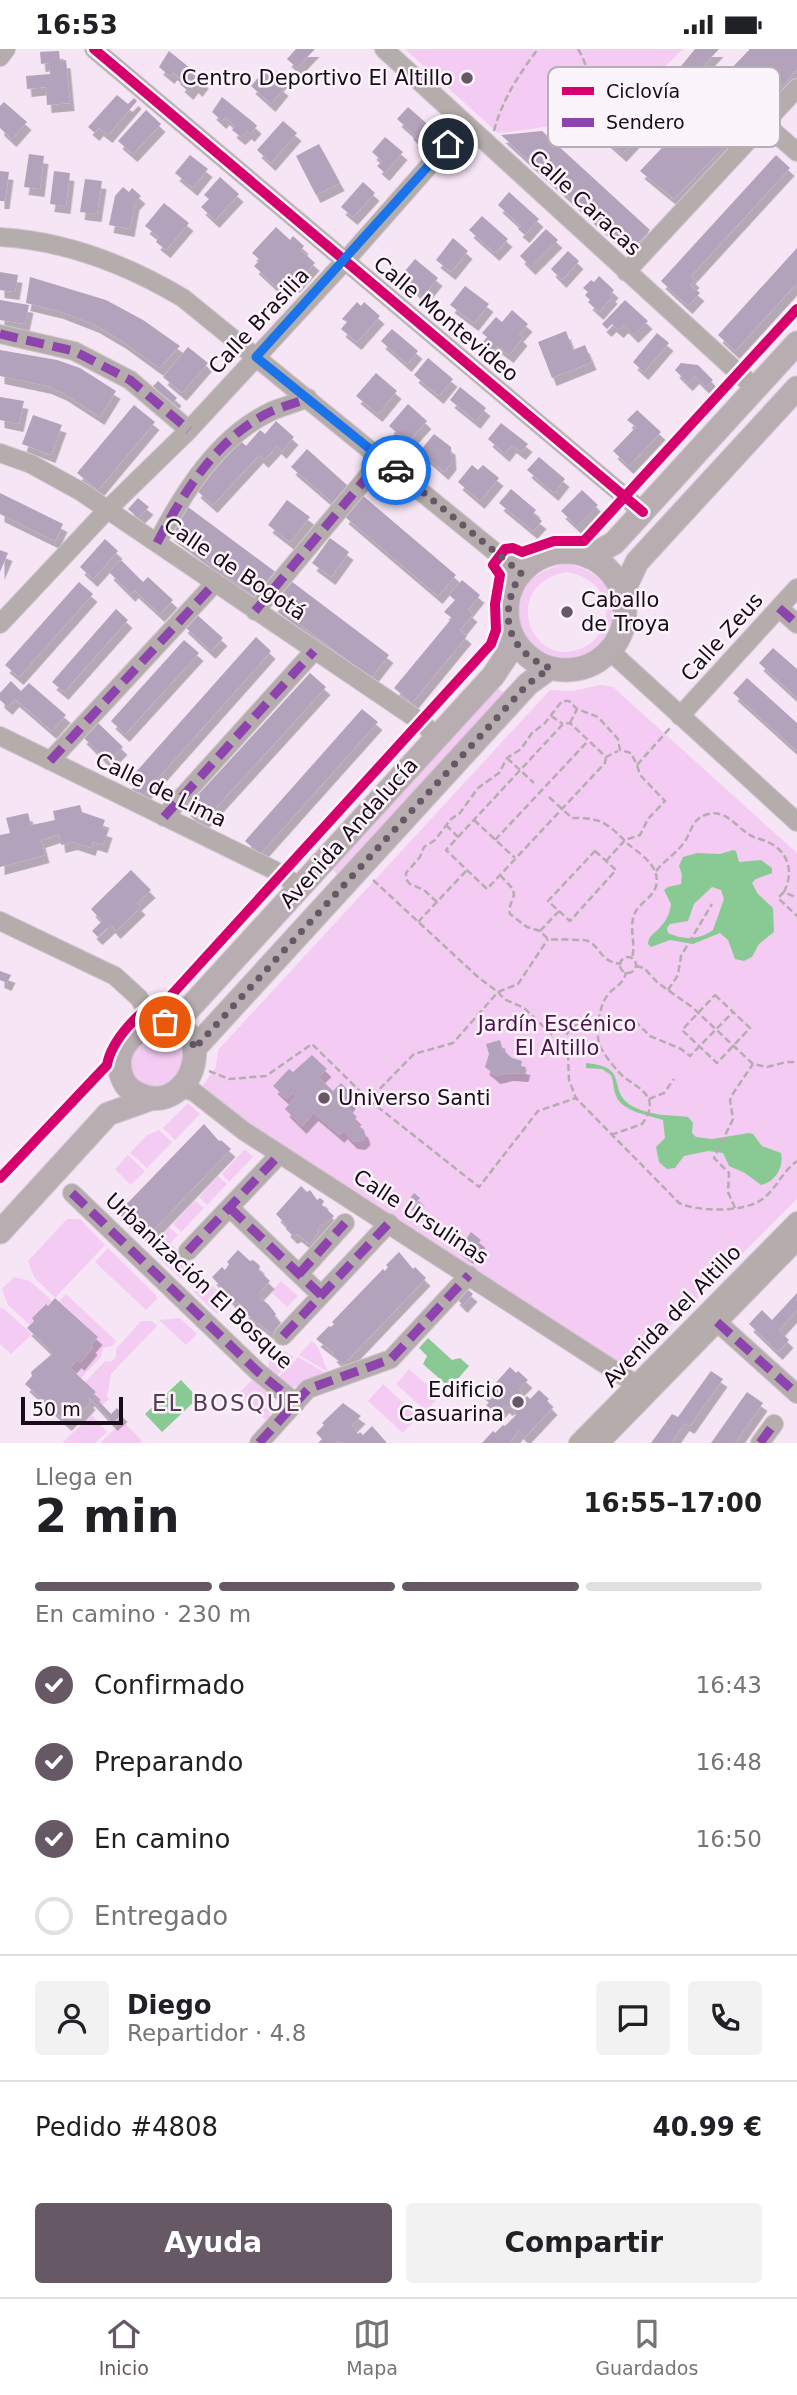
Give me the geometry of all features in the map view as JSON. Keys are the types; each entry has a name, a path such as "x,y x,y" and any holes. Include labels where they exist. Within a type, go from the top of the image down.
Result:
{"main road":[{"path":"589,557 614,543 797,343"},
{"path":"622,593 637,562 797,388"},
{"path":"571,553 589,557 605,567 622,593 625,618 620,636 610,651 594,664 574,670 550,668 535,662 520,649 512,635 507,611 510,591 521,573 535,561 552,554 571,553"},
{"name":"Avenida Andalucía","path":"163,1023 299,888 502,666 512,635"},
{"name":"Avenida Andalucía","path":"194,1049 528,684 550,668"},
{"path":"108,1114 119,1070 119,1057 132,1035 163,1023 188,1033 194,1049 193,1069 181,1088 159,1099 153,1098 133,1092 124,1083 119,1070"},
{"path":"0,1232 108,1114 153,1098"}],"street":[{"path":"0,57 6,49"},
{"name":"Calle Montevideo","path":"94,49 643,512"},
{"name":"Calle Caracas","path":"384,49 756,389"},
{"path":"780,107 797,88"},
{"name":"Calle Brasilia","path":"0,624 108,509 189,430 465,125"},
{"path":"780,137 797,152"},
{"path":"626,272 743,147"},
{"path":"0,237 76,249 124,266 183,298 521,573"},
{"path":"0,334 74,351 130,380 189,430"},
{"path":"157,543 178,503 208,463 236,434 271,412 308,398"},
{"name":"Calle de Bogotá","path":"0,453 31,464 108,509 421,722 437,737"},
{"path":"255,611 382,459"},
{"path":"50,761 215,583"},
{"name":"Calle Zeus","path":"680,716 797,588"},
{"path":"779,608 797,624"},
{"path":"164,817 314,651"},
{"path":"610,651 797,822"},
{"name":"Calle de Lima","path":"0,736 288,877 299,888"},
{"path":"0,921 115,976 163,1023"},
{"name":"Calle Ursulinas","path":"181,1088 194,1092 219,1114 637,1385"},
{"name":"Urbanización El Bosque","path":"188,1251 280,1154"},
{"name":"Urbanización El Bosque","path":"72,1193 257,1371 296,1403"},
{"path":"230,1207 321,1295"},
{"name":"Avenida del Altillo","path":"578,1443 797,1221"},
{"path":"299,1274 345,1223"},
{"name":"Urbanización El Bosque","path":"283,1336 388,1223"},
{"name":"Avenida del Altillo","path":"600,1443 797,1241"},
{"name":"Urbanización El Bosque","path":"259,1443 307,1389 391,1359 469,1275"},
{"path":"717,1322 797,1394"},
{"path":"760,1443 774,1424"}],"path":[{"path":"493,134 499,112 538,49"},
{"path":"578,49 586,67"},
{"path":"437,902 424,890 410,884 406,873 420,857 424,847 435,840 446,825 460,813 478,788 499,773 507,758 521,749 562,701 569,701 577,709 598,717 618,739 620,750"},
{"path":"570,723 577,709"},
{"path":"550,715 563,724"},
{"path":"637,765 680,716"},
{"path":"570,723 563,724 446,850 467,870 488,889 605,763 606,757"},
{"path":"570,723 606,757"},
{"path":"495,840 587,741"},
{"path":"606,757 620,750 631,754 639,775 665,801 648,819 640,835 625,840 606,861"},
{"path":"507,758 534,783"},
{"path":"549,797 572,818 597,820 606,824 646,858 656,871 653,893 633,918 635,943 632,958 636,966 644,968 658,983 698,1013 753,1064 766,1067 797,1062"},
{"path":"656,871 681,847 696,821 702,816 715,813 729,818 747,833 771,843 783,853 790,871 784,892 778,898 797,916"},
{"path":"474,820 516,859"},
{"path":"446,825 458,837"},
{"path":"595,851 606,861 616,870 570,921 548,901 595,851"},
{"path":"418,922 467,870"},
{"path":"500,876 513,889 510,914 527,927 540,931 548,939 584,940 593,945 607,960 620,964 626,972 624,982 604,1000 599,1023 599,1044 622,1076 637,1084 649,1099 649,1109 642,1124 611,1135"},
{"path":"371,879 478,977 504,999 524,1008 562,1044 568,1055 569,1080 576,1098 679,1203 704,1210 752,1204 762,1199 797,1161"},
{"path":"784,892 797,898"},
{"path":"668,990 678,975 681,956 712,904"},
{"path":"540,931 559,911"},
{"path":"369,1100 414,1054 453,1043 498,992 518,984 548,939"},
{"path":"620,964 624,958 632,958"},
{"path":"626,972 631,972 636,966"},
{"path":"715,995 733,1011 750,1028 717,1063 682,1030 715,995"},
{"path":"562,1044 569,1030 575,1025 583,1022 594,1025 621,1020 638,1024 647,1035 681,1049 690,1056 733,1011"},
{"path":"209,1070 229,1079 266,1076 312,1044 369,1100 479,1187 538,1111 576,1098"},
{"path":"735,1207 728,1192 729,1173 714,1158 733,1119 730,1100 732,1095 753,1064"},
{"path":"649,1099 664,1093 674,1079"}],"green space":[{"path":"405,49 683,49 664,67 548,67 548,126 498,133"},
{"path":"566,564 588,571 611,593 615,615 612,627 595,649 565,660 546,655 531,643 521,627 519,608 524,589 539,574","holes":["567,572 592,583 603,597 606,605 604,625 598,636 582,648 564,652 548,648 537,637 530,623 528,608 533,593 546,580"]},
{"name":"Jardín Escénico El Altillo","path":"600,685 613,687 797,853 797,1199 628,1368 264,1134 201,1088 216,1067 218,1050 550,690 573,691"},
{"path":"496,687 505,694 339,876 331,868"},
{"path":"170,1033 182,1050 183,1057 182,1065 173,1078 158,1090 131,1078 129,1054 151,1034"},
{"path":"188,1103 200,1114 175,1140 163,1128"},
{"path":"159,1130 172,1142 147,1168 130,1153 147,1135"},
{"path":"245,1149 253,1157 229,1182 222,1174"},
{"path":"128,1155 145,1171 131,1185 115,1169"},
{"path":"218,1176 227,1184 207,1205 199,1197"},
{"path":"195,1200 204,1208 181,1232 173,1224"},
{"path":"67,1219 80,1219 105,1245 55,1298 34,1277 28,1261"},
{"path":"169,1227 178,1235 159,1255 150,1246"},
{"path":"172,1245 194,1266 181,1279 159,1258"},
{"path":"108,1248 156,1295 157,1299 146,1310 95,1262"},
{"path":"14,1277 30,1281 52,1301 48,1306 45,1304 32,1318 34,1321 30,1325 8,1305 2,1289"},
{"path":"206,1279 229,1302 217,1314 194,1292"},
{"path":"281,1281 298,1296 287,1307 271,1292"},
{"path":"66,1294 116,1341 112,1346 103,1348 101,1357 81,1378 70,1368 93,1348 91,1345 98,1337 59,1301"},
{"path":"0,1308 32,1334 11,1354 0,1344"},
{"path":"180,1318 197,1334 186,1345 159,1320"},
{"path":"141,1321 152,1321 157,1326 111,1374 107,1397 109,1399 102,1405 93,1395 96,1392 85,1382 105,1361 110,1362 116,1358 116,1349"},
{"path":"312,1341 318,1347 328,1372 299,1355"},
{"path":"281,1349 294,1357 275,1378 268,1370 269,1361"},
{"path":"298,1357 329,1376 288,1389 278,1378"},
{"path":"409,1369 440,1396 426,1411 396,1384"},
{"path":"255,1377 269,1390 270,1424 238,1394"},
{"path":"383,1384 418,1416 403,1433 368,1401"},
{"path":"92,1415 107,1432 95,1443 62,1443"},
{"path":"123,1421 142,1441 140,1443 100,1443"}],"shaded area":[{"path":"733,850 736,851 739,862 761,860 772,868 772,873 752,883 758,894 773,908 774,932 759,944 752,957 744,961 735,959 728,940 720,933 693,944 670,940 651,947 648,944 650,938 665,921 670,910 671,904 664,890 681,884 679,866 683,857 697,853 720,854","holes":["712,887 721,890 724,899 713,930 691,938 668,933 670,924 688,921 694,904"]},
{"path":"586,1063 609,1069 614,1074 620,1094 634,1107 654,1114 688,1117 693,1123 692,1133 696,1137 712,1139 753,1134 762,1146 781,1153 781,1164 777,1173 770,1181 761,1185 745,1173 729,1166 723,1153 708,1151 684,1156 675,1168 667,1169 659,1162 656,1147 665,1138 663,1120 625,1107 616,1095 611,1075 602,1069 586,1068"},
{"path":"428,1338 452,1360 460,1358 469,1366 450,1388 423,1364 427,1356 419,1348"},
{"path":"181,1380 198,1398 162,1432 145,1414"}],"building":[{"path":"296,49 315,49 297,68 287,59"},
{"path":"695,49 719,49 702,67 680,67"},
{"path":"750,49 797,49 797,69 780,88 780,67 733,67"},
{"path":"59,51 60,61 66,60 70,103 47,105 46,87 27,89 26,76 50,74 49,63 41,64 40,52"},
{"path":"169,51 201,77 204,81 198,89 194,85 189,92 180,84 183,81 173,72 170,76 159,67"},
{"path":"264,71 272,78 277,71 284,78 279,84 284,88 271,104 251,86"},
{"path":"117,95 128,104 134,98 137,101 108,135 99,128 95,133 88,127"},
{"path":"222,97 257,126 250,134 247,131 241,137 232,130 235,126 225,117 222,121 212,112"},
{"path":"4,102 27,122 12,139 0,128 0,106"},
{"path":"408,107 434,130 419,146 413,139 416,136 397,119"},
{"path":"146,110 161,124 133,154 118,141"},
{"path":"283,121 297,133 271,163 257,150"},
{"path":"542,131 548,136 548,147 559,147 650,230 629,252 501,135"},
{"path":"385,137 403,152 385,173 377,166 382,161 372,152"},
{"path":"319,144 340,183 316,195 296,156"},
{"path":"614,147 628,147 622,154"},
{"path":"663,147 724,147 674,199 640,171"},
{"path":"29,154 44,156 40,189 24,187"},
{"path":"190,155 208,169 193,188 175,173"},
{"path":"776,155 790,168 691,276 695,280 690,285 700,293 688,306 661,281"},
{"path":"0,171 9,172 5,201 0,201"},
{"path":"54,171 70,173 66,206 50,204"},
{"path":"220,177 239,194 215,220 201,207 209,199 204,195"},
{"path":"85,179 102,181 97,214 80,212"},
{"path":"363,182 375,193 353,217 341,207"},
{"path":"123,187 129,192 132,188 141,196 135,202 130,229 109,225 115,196"},
{"path":"509,192 539,219 525,235 518,229 521,226 498,205"},
{"path":"164,203 189,223 166,250 156,242 159,237 145,226"},
{"path":"482,216 508,239 495,253 469,230"},
{"path":"276,227 290,240 293,236 304,246 301,250 315,263 295,285 290,281 281,291 254,266 260,260 252,253"},
{"path":"546,229 558,240 531,267 520,256"},
{"path":"453,238 468,251 451,272 436,260"},
{"path":"797,248 797,283 735,351 718,335"},
{"path":"568,251 579,261 562,280 551,269"},
{"path":"415,259 438,278 423,297 400,277"},
{"path":"0,272 18,275 15,292 0,290"},
{"path":"599,276 614,290 611,294 613,296 599,312 588,302 590,300 585,295 588,292 583,288"},
{"path":"30,277 106,300 143,320 180,346 159,368 95,325 59,311 26,303"},
{"path":"465,286 489,304 474,323 450,305"},
{"path":"0,300 29,305 25,324 0,320"},
{"path":"625,300 648,321 634,335 624,325 619,330 612,324 607,329 602,324"},
{"path":"357,302 361,306 364,302 380,316 357,342 341,329 347,322 342,319"},
{"path":"512,310 528,324 519,334 523,338 509,355 497,346 494,350 483,342 487,337 482,333 496,317 502,322"},
{"path":"392,329 418,351 407,364 381,341"},
{"path":"566,331 573,350 585,345 592,362 552,378 538,342"},
{"path":"657,333 669,343 644,372 633,362"},
{"path":"188,347 208,363 182,393 163,377"},
{"path":"0,350 57,360 80,368 116,391 100,417 47,386 0,376"},
{"path":"428,358 453,379 439,396 414,375"},
{"path":"681,363 698,365 713,380 706,387 695,376 688,383 675,370"},
{"path":"376,373 397,391 378,414 356,396"},
{"path":"158,381 177,398 168,408 152,395 157,390 153,386"},
{"path":"460,387 486,408 476,421 450,400"},
{"path":"0,397 24,401 19,424 0,420"},
{"path":"408,404 427,421 408,442 389,426"},
{"path":"134,405 155,422 98,490 77,473"},
{"path":"637,410 661,432 629,466 613,451 636,427 627,420"},
{"path":"33,415 62,425 51,455 22,444"},
{"path":"276,421 294,437 282,451 277,446 264,460 259,455 213,505 196,490 241,441 246,446 260,430 265,434"},
{"path":"501,423 528,444 521,452 512,445 505,454 488,439"},
{"path":"434,434 451,447 452,462 444,472 420,451"},
{"path":"307,449 348,486 333,503 291,467"},
{"path":"539,457 565,479 554,493 527,470"},
{"path":"472,465 478,470 483,465 499,478 480,501 458,482"},
{"path":"511,489 536,510 533,514 542,521 533,531 499,503"},
{"path":"582,490 598,505 577,526 561,511"},
{"path":"0,493 63,524 55,541 0,514"},
{"path":"362,495 456,575 438,596 344,516"},
{"path":"138,498 149,507 138,518 128,509"},
{"path":"287,500 310,517 290,542 268,525"},
{"path":"184,504 277,573 258,599 170,533"},
{"path":"330,538 349,552 331,577 312,563"},
{"path":"105,539 118,551 93,579 80,567"},
{"path":"0,550 8,553 0,572"},
{"path":"121,560 143,582 148,577 173,600 160,614 134,590 131,594 109,572"},
{"path":"462,580 480,595 468,610 473,614 460,630 467,636 412,703 394,688 452,618 444,612 455,600 449,595"},
{"path":"291,581 389,655 371,678 273,604"},
{"path":"79,582 93,594 19,677 5,665"},
{"path":"116,609 128,620 64,692 52,682"},
{"path":"195,613 223,638 211,651 183,625"},
{"path":"256,637 271,651 143,795 127,782"},
{"path":"184,640 199,653 125,734 111,721"},
{"path":"773,648 797,669 797,698 759,663"},
{"path":"310,673 326,687 202,823 186,808"},
{"path":"747,678 797,723 797,751 733,693"},
{"path":"11,681 21,691 29,683 66,715 52,731 15,699 8,707 0,700 0,693"},
{"path":"362,709 378,722 260,854 245,841"},
{"path":"97,722 123,747 108,762 82,736"},
{"path":"80,805 82,812 105,820 102,828 108,830 103,845 93,842 91,848 73,842 61,845 59,834 41,840 45,855 0,867 0,835 10,833 6,818 28,813 31,825 55,820 53,811"},
{"path":"131,870 151,890 137,903 141,907 116,931 111,925 98,937 92,931 102,921 91,909"},
{"path":"0,971 11,975 7,983 0,980"},
{"path":"500,1040 503,1050 512,1058 522,1061 521,1066 526,1067 524,1074 496,1076 485,1067 489,1054 486,1044"},
{"name":"Universo Santi","path":"312,1055 327,1069 319,1077 333,1091 341,1083 354,1096 347,1107 357,1117 353,1121 364,1130 366,1137 361,1142 353,1141 343,1131 340,1135 314,1113 302,1126 285,1109 296,1096 293,1093 287,1099 273,1086 289,1069 293,1072"},
{"path":"204,1124 219,1141 231,1149 145,1239 131,1221 129,1223 118,1213"},
{"path":"301,1186 307,1192 310,1190 317,1200 320,1198 324,1201 322,1205 334,1216 324,1226 319,1226 319,1232 310,1244 297,1234 293,1236 276,1214"},
{"path":"414,1193 420,1198 413,1206 407,1202"},
{"path":"471,1232 481,1240 476,1253 473,1251 469,1256 459,1249"},
{"path":"238,1250 250,1261 258,1264 259,1270 270,1281 260,1292 260,1298 268,1304 276,1314 274,1317 281,1323 271,1333 247,1316 243,1312 245,1309 237,1302 234,1304 225,1296 221,1292 223,1289 212,1277 222,1267 225,1270 229,1264 227,1262"},
{"path":"399,1252 413,1269 415,1267 426,1278 343,1365 332,1354 334,1353 316,1339 334,1324 332,1322 383,1269 385,1271 388,1267 386,1265"},
{"path":"465,1287 473,1294 463,1305 455,1297"},
{"path":"797,1293 797,1310 779,1330 789,1340 778,1352 749,1324 762,1310 772,1320"},
{"path":"55,1298 98,1337 80,1363 77,1360 70,1368 96,1392 93,1395 111,1414 117,1408 123,1414 113,1423 90,1398 91,1402 67,1423 25,1384 32,1376 31,1372 53,1353 27,1328 34,1321 32,1318"},
{"name":"Edificio Casuarina","path":"510,1367 528,1380 519,1389 525,1398 527,1396 530,1399 539,1390 553,1407 525,1437 519,1431 511,1441 513,1443 482,1443 493,1431 495,1433 516,1415 511,1406 508,1408 505,1405 497,1414 486,1405 489,1403 483,1397"},
{"path":"711,1371 723,1379 690,1426 685,1423 671,1443 651,1443 672,1414 678,1417"},
{"path":"747,1392 763,1403 735,1443 711,1443"},
{"path":"343,1403 361,1416 352,1425 358,1434 360,1432 363,1435 372,1426 387,1443 318,1443 322,1439 316,1433 324,1425 322,1423"}],"marked path":[{"path":"0,334 74,351 130,380 189,430"},
{"path":"157,543 191,486 235,435 272,411 308,398"},
{"path":"255,611 382,459"},
{"path":"50,761 215,583"},
{"path":"779,608 797,624"},
{"path":"164,817 314,651"},
{"path":"188,1251 280,1154"},
{"path":"72,1193 257,1371 296,1403"},
{"path":"230,1208 321,1295"},
{"path":"299,1274 345,1223"},
{"path":"283,1336 389,1223"},
{"path":"259,1443 308,1389 391,1359 469,1275"},
{"path":"717,1322 797,1394"},
{"path":"760,1443 774,1424"}],"cycle path":[{"path":"94,49 643,512"},
{"path":"0,1178 107,1065 114,1046 128,1026 146,1010 165,1002 491,644 496,630 495,604 500,575 493,565 505,549 513,548 522,552 554,541 584,541 797,309"}],"way so far":[{"path":"165,1022 177,1025 188,1033 194,1049 528,684 550,668 535,662 520,649 510,631 507,611 510,591 521,573 396,470"}],"place":[{"name":"Centro Deportivo El Altillo","path":"467,78"},
{"name":"Caballo de Troya","path":"567,612"},
{"name":"Universo Santi","path":"324,1098"},
{"name":"Edificio Casuarina","path":"518,1402"}],"district":[{"name":"EL BOSQUE","path":"227,1403"}],"route":[{"path":"396,470 256,357 448,144"}]}
